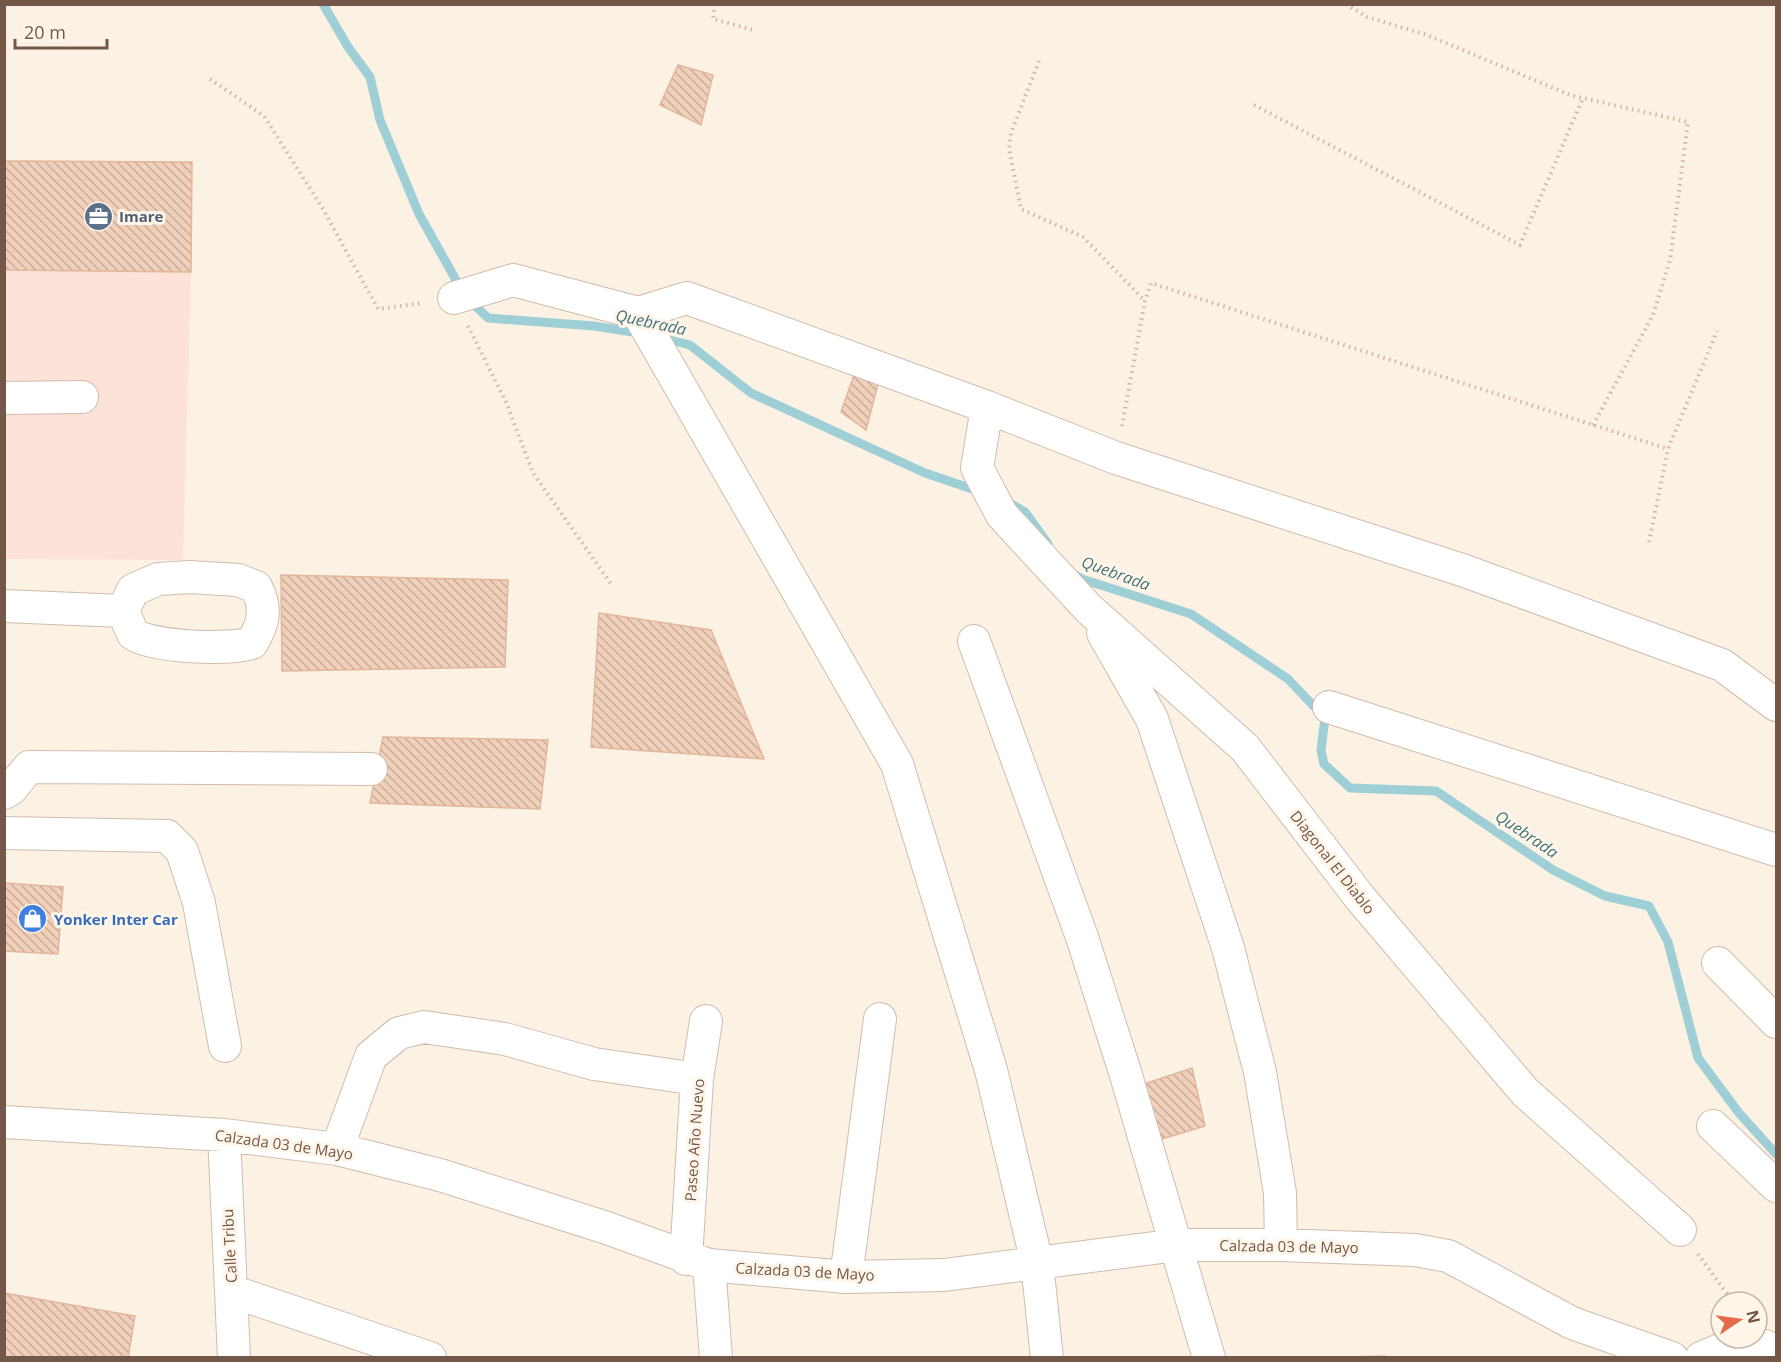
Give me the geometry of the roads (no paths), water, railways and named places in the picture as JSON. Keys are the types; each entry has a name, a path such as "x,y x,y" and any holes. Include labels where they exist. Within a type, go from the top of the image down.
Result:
{"street":[{"path":"465,295 513,280 648,330 897,765 991,1070 1036,1263 1047,1358"},
{"path":"648,330 687,298 987,407 1116,458 1465,571 1722,665 1776,705"},
{"path":"4,398 82,397"},
{"name":"Diagonal El Diablo","path":"987,407 977,468 1002,515 1089,609 1245,748 1361,899 1525,1092 1680,1230"},
{"path":"4,606 123,611"},
{"path":"1089,609 1152,719 1228,948 1260,1072 1280,1193 1281,1245"},
{"path":"974,641 1082,937 1177,1245 1209,1358"},
{"path":"1329,707 1776,850"},
{"path":"4,793 11,789 29,768 371,769"},
{"path":"4,833 167,836 182,851 199,903 225,1046"},
{"path":"1718,963 1776,1022"},
{"path":"846,1277 880,1019"},
{"name":"Paseo Año Nuevo","path":"706,1020 697,1079 698,1262 716,1358"},
{"path":"337,1149 371,1056 399,1034 424,1027 505,1040 594,1064 697,1079"},
{"name":"Calzada 03 de Mayo","path":"4,1122 224,1135 337,1149 440,1175 584,1221 698,1262 846,1277 944,1275 1177,1245 1281,1245 1415,1250 1448,1256 1572,1323 1672,1358"},
{"path":"1713,1126 1776,1186"},
{"name":"Calle Tribu","path":"224,1135 234,1358"},
{"path":"231,1291 430,1358"},
{"path":"1701,1358 1720,1350 1771,1352"}],"waterway":[{"name":"Quebrada","path":"323,4 348,47 370,77 380,120 419,214 461,289"},
{"name":"Quebrada","path":"469,300 488,318 594,326 639,333"},
{"name":"Quebrada","path":"662,338 690,345 751,393 925,473 981,492"},
{"name":"Quebrada","path":"1006,501 1025,512 1048,544"},
{"name":"Quebrada","path":"1073,574 1082,579 1191,614 1288,679 1325,718 1321,750 1324,764 1350,788 1436,791 1553,870 1605,896 1649,906 1668,942 1698,1058 1739,1113 1776,1154"}],"place":[{"name":"Imare","path":"98,216"},
{"name":"Yonker Inter Car","path":"33,919"}]}
